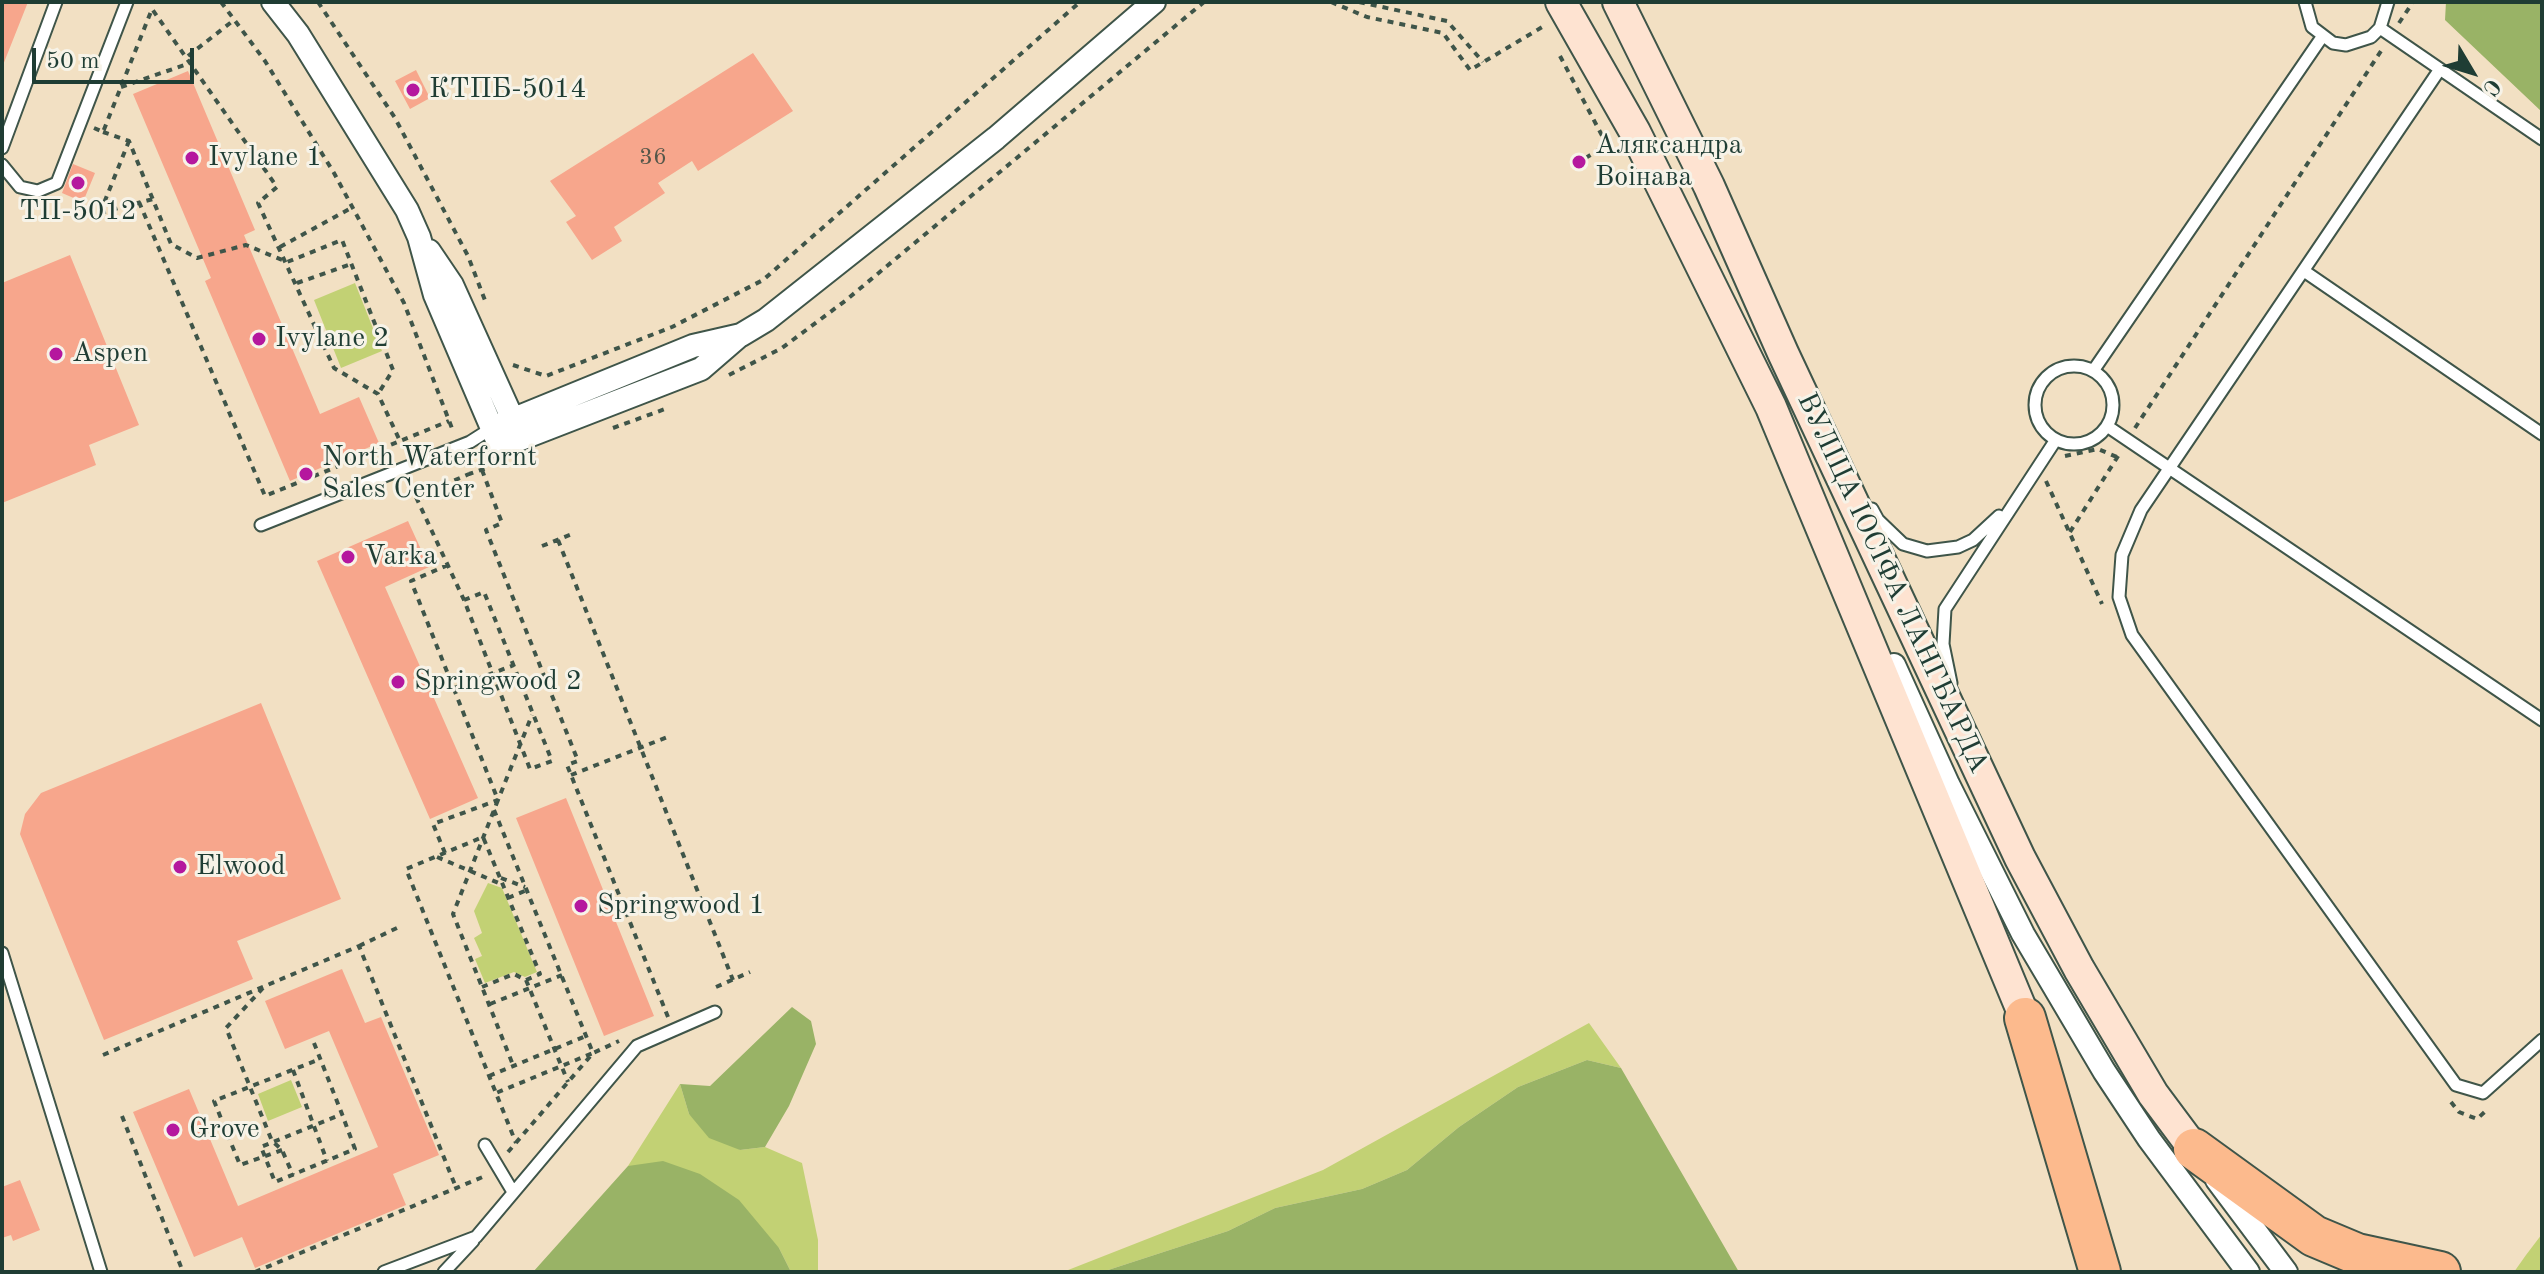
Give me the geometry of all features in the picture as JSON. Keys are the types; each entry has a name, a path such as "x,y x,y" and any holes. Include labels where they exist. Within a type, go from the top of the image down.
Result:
{"highway":[{"path":"2025,1018 2100,1272"},
{"path":"2194,1149 2314,1236 2357,1254 2440,1272"}],"main road":[{"name":"ВУЛІЦА ІОСІФА ЛАНГБАРДА","path":"1618,2 1709,186 1783,353 1828,443 2020,858 2079,969 2153,1094 2194,1149"},
{"name":"ВУЛІЦА ІОСІФА ЛАНГБАРДА","path":"1558,13 1635,132 1771,407 2025,1018"}],"street":[{"path":"273,2 298,34 371,148 419,237 435,295 507,434 701,369 741,335 842,264 1154,2"},
{"path":"1771,407 1849,562 1948,784 2023,934 2111,1083 2248,1272"},
{"path":"2194,1149 2286,1272"}],"lane":[{"path":"2,148 56,2"},
{"path":"2,165 20,187 38,191 57,183 127,2"},
{"path":"2305,2 2312,27 2333,43 2359,43 2380,28 2388,2"},
{"path":"2380,28 2542,139"},
{"path":"2093,371 2322,37"},
{"path":"2440,69 2141,510 2122,555 2119,597 2132,635 2456,1085 2483,1093 2542,1040"},
{"path":"2304,271 2542,434"},
{"path":"2081,367 2093,371 2103,379 2113,402 2107,426 2087,442 2074,445 2055,441 2041,428 2036,415 2037,390 2055,371 2081,367"},
{"path":"2107,426 2172,467 2542,720"},
{"path":"261,525 470,442 507,434"},
{"path":"470,442 507,434"},
{"path":"1984,778 1974,732 1950,680 1943,644 1945,609 2055,441"},
{"path":"1828,443 1849,466 1878,520 1903,544 1927,551 1958,547 1973,540 2016,498"},
{"path":"2,953 101,1272"},
{"path":"444,1272 637,1046 715,1012"},
{"path":"485,1145 513,1192"},
{"path":"384,1272 476,1237"}],"path":[{"path":"318,2 395,118 468,256 489,310"},
{"path":"511,365 546,376 672,327 763,280 1080,2"},
{"path":"782,348 845,301 1204,2"},
{"path":"1331,2 1367,17 1443,33 1470,70 1558,13"},
{"path":"1359,2 1447,21 1483,62"},
{"path":"2070,532 2413,2"},
{"path":"103,132 152,9 193,62 277,187 258,203 334,368 378,394 400,441"},
{"path":"1551,39 1558,13"},
{"path":"188,56 234,20"},
{"path":"1558,52 1607,145 1579,162"},
{"path":"121,87 193,62"},
{"path":"81,122 129,141 171,244 197,258 246,245 287,262 342,240 393,370 378,394"},
{"path":"129,141 100,213 153,199"},
{"path":"139,202 265,496 449,421"},
{"path":"280,247 353,207"},
{"path":"297,283 351,264"},
{"path":"2062,456 2098,449 2117,457"},
{"path":"482,470 502,523 486,530 578,761 567,765 669,1019 656,1024"},
{"path":"464,600 484,592 552,761 530,769 464,600 416,497 469,474"},
{"path":"2037,489 2045,479"},
{"path":"542,546 572,534"},
{"path":"558,540 733,980"},
{"path":"448,565 411,581 498,800"},
{"path":"454,688 514,665"},
{"path":"513,1065 453,914 533,713"},
{"path":"571,775 670,736"},
{"path":"445,853 433,824 498,800"},
{"path":"494,810 593,1053"},
{"path":"483,837 406,869 516,1143"},
{"path":"483,837 540,974 526,980"},
{"path":"437,857 503,885"},
{"path":"500,878 526,888"},
{"path":"508,898 526,888"},
{"path":"103,1055 399,927"},
{"path":"359,946 457,1191"},
{"path":"716,987 750,972"},
{"path":"482,987 514,974 526,980 568,1082"},
{"path":"489,1005 562,975"},
{"path":"265,986 226,1028 272,1141 282,1150 293,1175"},
{"path":"489,1076 586,1036"},
{"path":"496,1093 631,1036"},
{"path":"314,1043 342,1114 355,1149 275,1182 261,1147 342,1114"},
{"path":"255,1272 480,1181 497,1166 593,1053"},
{"path":"282,1150 240,1165 214,1101 320,1059"},
{"path":"293,1070 327,1161"},
{"path":"122,1116 183,1272"}],"green space":[{"path":"2446,2 2542,2 2542,112 2445,20"},
{"path":"355,283 382,351 341,368 314,300"},
{"path":"488,883 502,888 537,972 525,977 514,972 485,983 475,959 482,956 474,938 482,933 474,911"},
{"path":"792,1007 811,1021 816,1044 789,1106 765,1147 740,1150 709,1138 689,1114 680,1084 710,1086"},
{"path":"1589,1023 1621,1068 1587,1060 1518,1087 1459,1127 1407,1170 1362,1189 1275,1208 1228,1231 1102,1272 1063,1272 1323,1170"},
{"path":"1587,1060 1621,1068 1739,1272 1102,1272 1228,1231 1275,1208 1362,1189 1407,1170 1459,1127 1518,1087"},
{"path":"291,1080 302,1107 268,1121 258,1094"},
{"path":"680,1084 689,1114 740,1150 765,1147 802,1163 818,1240 818,1272 791,1272 779,1248 628,1166"},
{"path":"663,1161 700,1174 739,1200 779,1248 791,1272 533,1272 628,1166"},
{"path":"2542,1234 2542,1272 2514,1272 2526,1255"}],"building":[{"path":"2,2 28,2 3,65 2,64"},
{"path":"753,53 793,111 698,171 692,161 658,183 665,193 614,227 622,241 592,260 566,222 576,216 550,181"},
{"name":"КТПБ-5014","path":"416,70 430,98 410,109 395,81"},
{"path":"188,71 255,230 244,235 320,414 359,397 379,443 290,481 205,281 211,278 133,94"},
{"name":"ТП-5012","path":"73,164 95,173 83,202 62,193"},
{"name":"Aspen","path":"70,255 139,425 89,445 96,465 2,503 2,283"},
{"name":"Springwood 2","path":"408,521 429,567 385,587 478,798 430,819 317,561"},
{"name":"Elwood","path":"261,703 341,899 237,941 253,979 104,1040 20,834 25,814 41,793"},
{"name":"Springwood 1","path":"566,798 654,1016 604,1036 516,818"},
{"name":"Grove","path":"342,969 365,1023 381,1017 439,1155 393,1174 406,1205 255,1268 242,1237 194,1257 133,1112 189,1089 238,1206 378,1147 329,1031 285,1049 265,1001"},
{"path":"20,1180 40,1230 13,1241 11,1235 2,1238 2,1187"}],"place":[{"name":"КТПБ-5014","path":"413,90"},
{"name":"Ivylane 1","path":"192,158"},
{"name":"Аляксандра Воінава","path":"1579,162"},
{"name":"ТП-5012","path":"78,183"},
{"name":"Ivylane 2","path":"259,339"},
{"name":"Aspen","path":"56,354"},
{"name":"North Waterfornt Sales Center","path":"306,474"},
{"name":"Varka","path":"348,557"},
{"name":"Springwood 2","path":"398,682"},
{"name":"Elwood","path":"180,867"},
{"name":"Springwood 1","path":"581,906"},
{"name":"Grove","path":"173,1130"}]}
